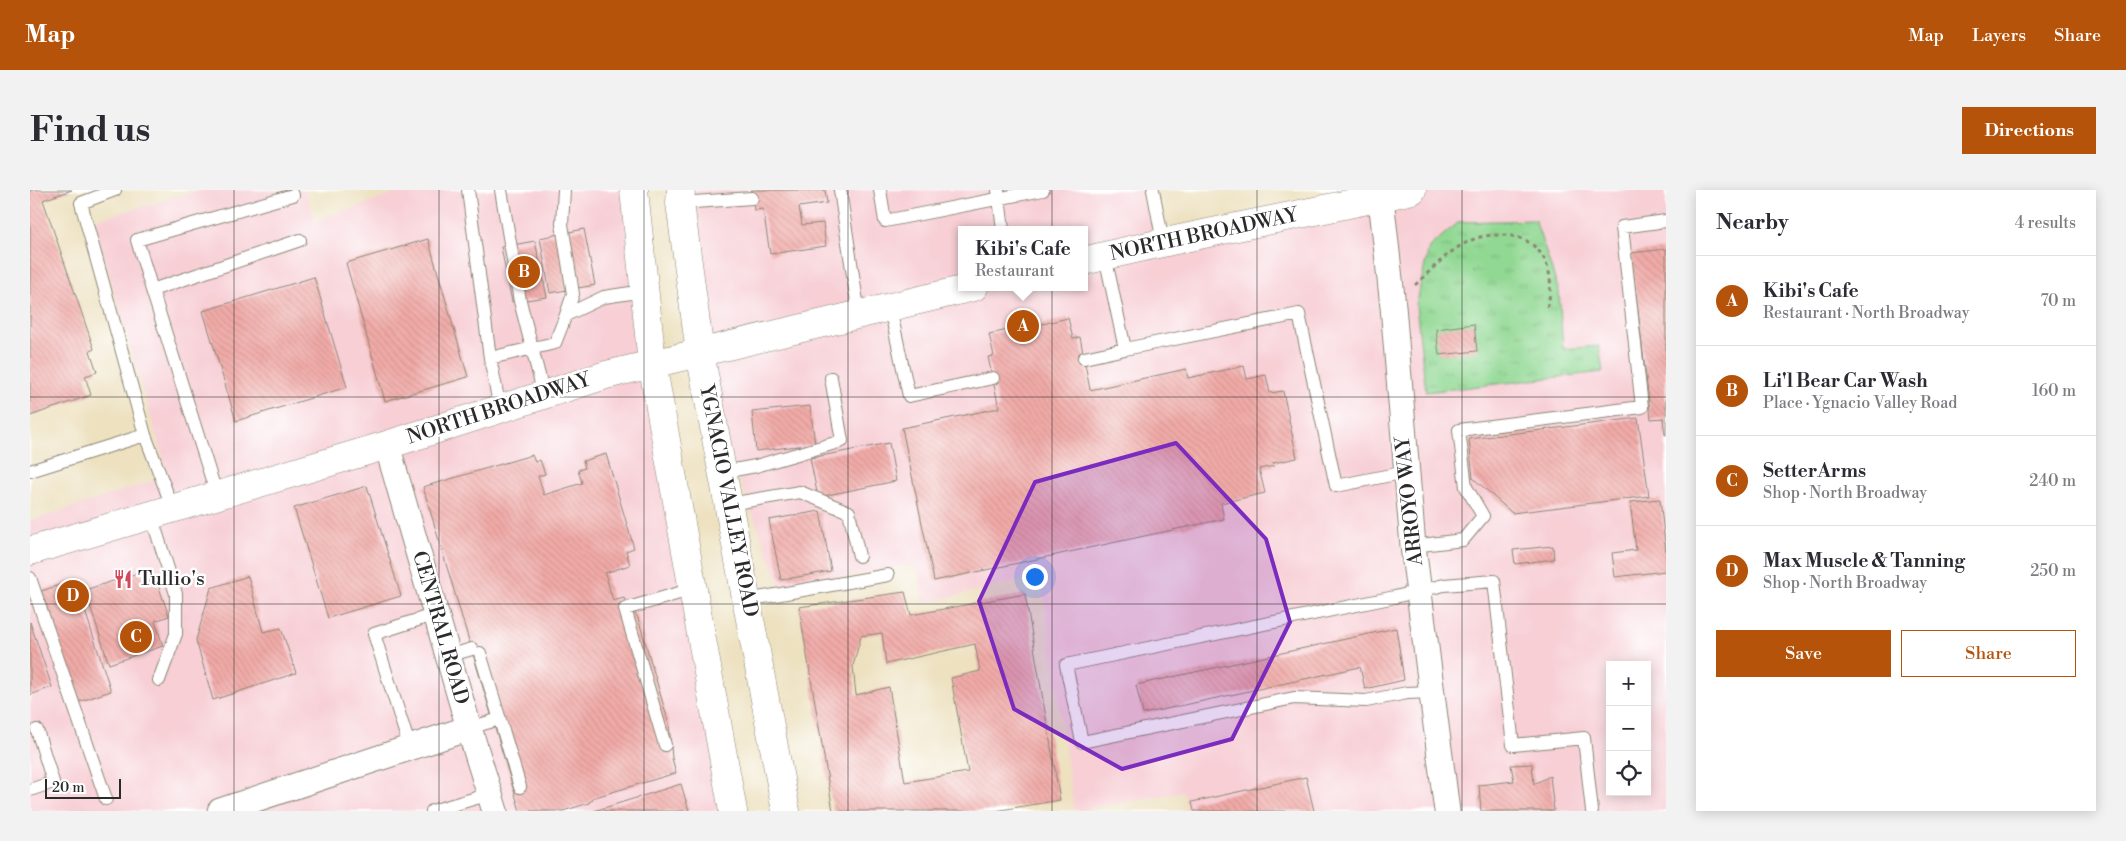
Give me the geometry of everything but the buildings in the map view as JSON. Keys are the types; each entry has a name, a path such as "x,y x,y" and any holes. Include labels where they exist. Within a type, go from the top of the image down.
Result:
{"main road":[{"path":"634,190 652,363 733,811"},
{"name":"NORTH BROADWAY","path":"1094,258 1380,194 1412,190"},
{"name":"YGNACIO VALLEY ROAD","path":"680,197 700,353 786,811"},
{"name":"NORTH BROADWAY","path":"30,551 387,445 606,375 958,291"}],"street":[{"name":"ARROYO WAY","path":"1380,194 1393,306 1413,546 1447,811"},
{"name":"CENTRAL ROAD","path":"387,445 436,614 467,652 469,728 493,802"},
{"path":"220,811 469,728"}],"lane":[{"path":"115,190 81,203 145,435 162,512 176,594 176,634 159,680"},
{"path":"468,190 490,358 500,409"},
{"path":"501,190 520,301 544,395"},
{"path":"490,358 555,343 573,294 562,224 564,190"},
{"path":"840,190 859,315"},
{"path":"880,190 885,221 998,194 1043,190"},
{"path":"1153,190 1163,242"},
{"path":"680,197 735,194 752,198"},
{"path":"998,194 1002,226"},
{"path":"217,496 137,240 293,195"},
{"path":"1413,546 1463,540 1483,516 1466,487 1459,430 1642,407 1622,228 1666,221"},
{"path":"152,290 300,240"},
{"path":"1094,258 1125,349"},
{"path":"566,315 604,297 644,291"},
{"path":"890,308 909,396 992,378"},
{"path":"1084,358 1299,314 1336,486 1406,472"},
{"path":"723,472 756,466 842,441 831,378"},
{"path":"30,471 145,435"},
{"path":"729,504 800,492 849,512 859,556"},
{"path":"747,600 888,576"},
{"path":"30,578 106,799"},
{"path":"1431,692 1366,701 1294,698 1082,742 1066,665 1419,592 1444,585 1494,581 1514,745 1584,738 1592,811"},
{"path":"665,745 625,609 693,589"},
{"path":"410,748 374,634 436,614"},
{"path":"467,652 520,787"},
{"path":"469,728 493,721"},
{"path":"30,790 53,782 36,730"},
{"path":"432,811 493,802"}],"path":[{"path":"1393,306 1439,261 1456,248 1474,238 1509,235 1523,238 1536,247 1545,260 1551,280 1551,297 1546,310"}],"highlighted area":[{"path":"1176,443 1266,539 1290,622 1232,739 1122,769 1014,709 979,601 1035,482"}],"shaded area":[{"path":"202,190 305,190 315,221 405,190 634,190 733,811 30,811 30,521 168,476 93,220"},
{"path":"681,190 1153,190 1163,241 1380,190 1666,190 1666,811 1187,811 1184,792 1074,811 1041,576 924,603 916,565 781,587 709,401"}],"green space":[{"path":"1535,220 1559,291 1563,349 1599,346 1603,372 1426,392 1416,305 1429,247 1459,222"}],"place":[{"name":"Li'l Bear Car Wash","path":"524,272"},
{"name":"Kibi's Cafe","path":"1023,326"},
{"name":"Tullio's","path":"123,579"},
{"name":"Max Muscle & Tanning","path":"73,596"},
{"name":"SetterArms","path":"136,637"}]}
